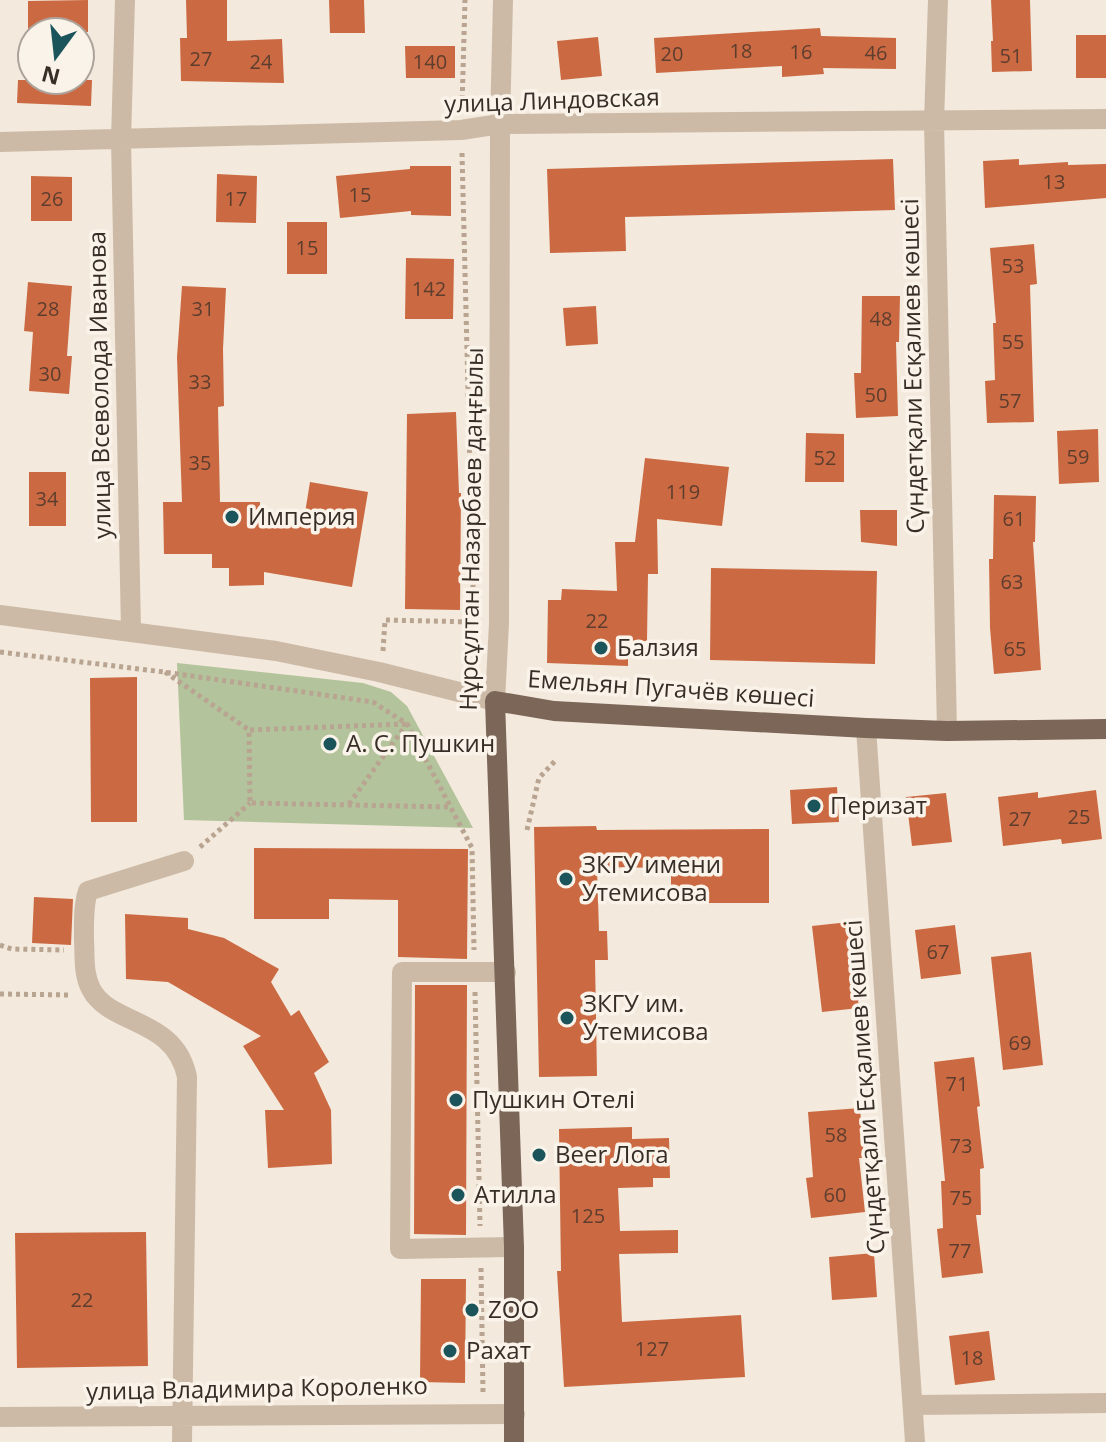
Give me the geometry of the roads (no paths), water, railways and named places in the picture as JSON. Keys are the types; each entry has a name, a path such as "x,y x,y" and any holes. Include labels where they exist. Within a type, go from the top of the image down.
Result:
{"main road":[{"name":"Емельян Пугачёв көшесі","path":"495,701 554,711 866,728 947,731 1106,729"},
{"name":"Нұрсұлтан Назарбаев даңғылы","path":"495,701 514,1247 514,1442"}],"street":[{"name":"улица Всеволода Иванова","path":"125,0 121,140 131,630"},
{"name":"Нұрсұлтан Назарбаев даңғылы","path":"495,701 499,623 503,0"},
{"name":"Сүндетқали Есқалиев көшесі","path":"938,0 934,122 947,731"},
{"name":"улица Линдовская","path":"0,142 461,130 500,124 1106,119"},
{"name":"Емельян Пугачёв көшесі","path":"0,615 276,651 368,669 495,701"},
{"name":"Сүндетқали Есқалиев көшесі","path":"866,728 915,1442"},
{"path":"182,1442 187,1077 184,1063 171,1045 154,1030 105,1004 91,989 85,951 85,899 88,891 184,861"},
{"path":"506,972 402,972 400,1249 514,1247"},
{"path":"913,1405 1106,1403"},
{"name":"улица Владимира Короленко","path":"0,1417 515,1414"}],"place":[{"name":"Империя","path":"232,517"},
{"name":"Балзия","path":"601,648"},
{"name":"А. С. Пушкин","path":"330,744"},
{"name":"Перизат","path":"814,806"},
{"name":"ЗКГУ имени Утемисова","path":"566,879"},
{"name":"ЗКГУ им. Утемисова","path":"567,1018"},
{"name":"Пушкин Отелі","path":"456,1100"},
{"name":"Beer Лога","path":"539,1155"},
{"name":"Атилла","path":"458,1195"},
{"name":"ZOO","path":"472,1310"},
{"name":"Рахат","path":"450,1351"}]}
